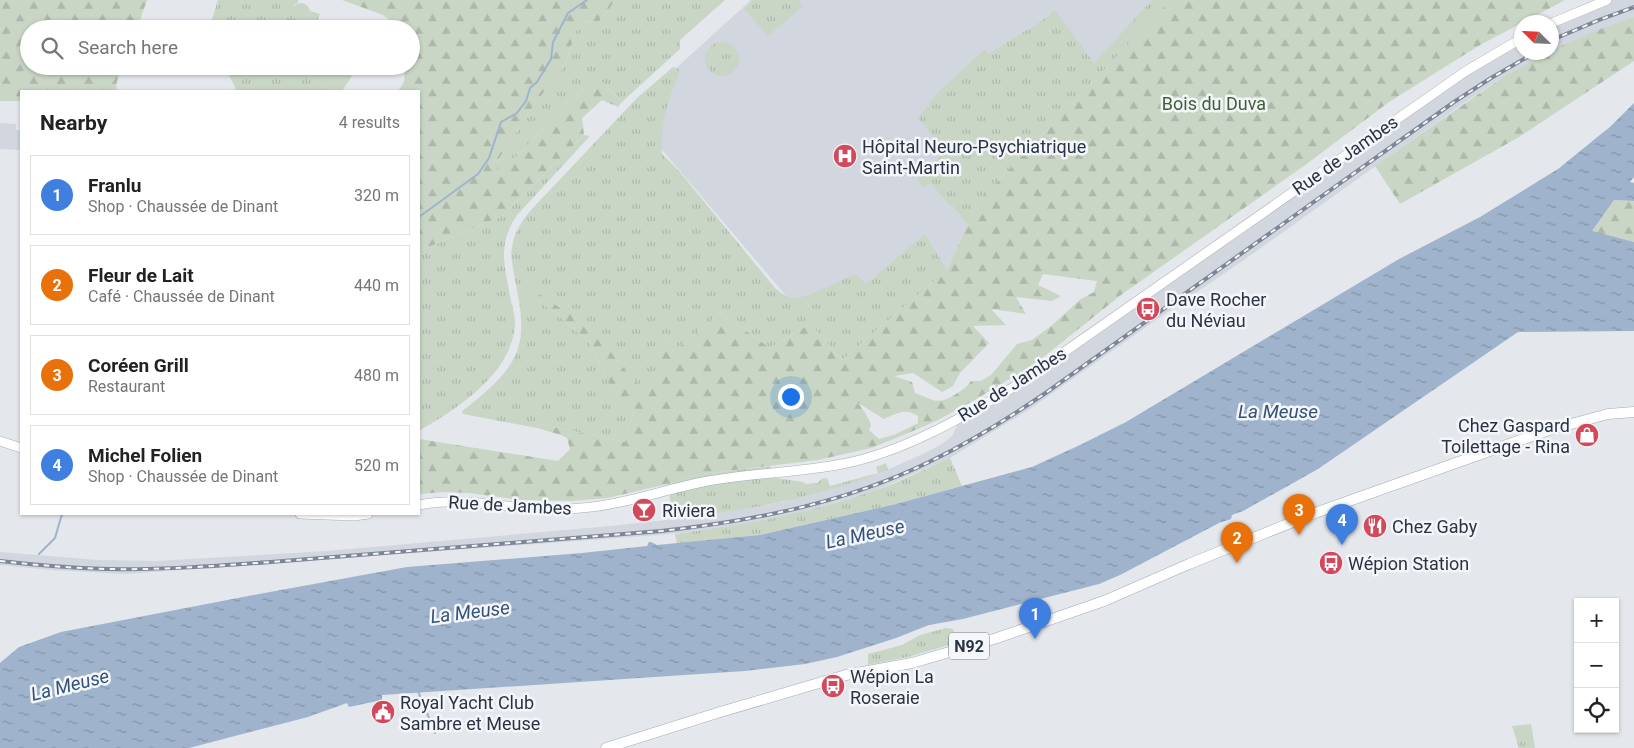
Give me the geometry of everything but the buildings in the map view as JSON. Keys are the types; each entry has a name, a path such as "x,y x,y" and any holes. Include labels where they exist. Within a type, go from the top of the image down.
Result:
{"main road":[{"path":"1559,20 1607,0"},
{"name":"Rue de Jambes","path":"420,505 456,501 526,508 581,508 623,502 703,482 843,464 878,454 919,438 969,413 1017,385 1466,71 1514,43"},
{"name":"N92","path":"606,748 846,674 912,663 997,638 1104,600 1315,513 1453,464 1550,430 1608,414 1634,412"},
{"path":"0,441 20,448"},
{"path":"327,515 361,515"}],"shaded area":[{"name":"Hôpital Neuro-Psychiatrique Saint-Martin","path":"751,0 1171,0 978,202 947,270 810,324 629,111"},
{"path":"1607,0 1634,0 1634,17 1615,23 1559,48 1559,20"},
{"path":"1514,43 1514,60 1535,60 1506,75 1461,105 1251,255 1030,409 950,458 874,491 789,516 715,529 659,535 125,574 0,565 0,552 98,560 157,561 327,551 611,526 702,516 783,502 878,474 942,444 952,436 961,417 987,403"},
{"path":"0,123 16,124 16,130 20,130 20,150 0,149"}],"green space":[{"path":"0,0 147,0 140,20 20,20 20,75 119,75 116,85 117,90 20,90 20,101 0,101"},
{"path":"218,0 298,0 292,12 297,20 212,20"},
{"path":"342,0 616,0 599,21 579,22 565,65 534,105 494,166 496,170 521,153 568,100 599,79 622,102 618,107 602,100 582,118 584,135 502,216 420,251 420,90 399,90 404,82 404,75 420,75 420,20 389,20 383,15"},
{"path":"616,0 725,0 680,40 680,49 622,102 599,79 568,100 521,153 496,171 493,167 534,105 565,65 579,22 599,21"},
{"path":"754,0 798,0 803,6 768,36 744,9"},
{"path":"1152,0 1171,0 978,202 968,225 931,183 923,188 917,179 945,152 918,118 937,93 985,49 988,54 1048,17 1054,9 1094,63"},
{"name":"Bois du Duva","path":"1171,0 1565,0 1537,15 1514,15 1514,27 1480,45 1389,102 1308,163 1121,295 1036,363 973,401 936,421 906,434 871,448 818,460 693,475 668,484 607,498 571,501 521,500 469,493 420,494 420,439 558,461 570,449 567,438 537,428 539,424 625,442 633,414 619,399 606,378 590,343 539,301 517,292 521,289 533,290 586,325 602,341 640,388 662,365 654,352 664,338 679,348 720,313 770,348 810,324 842,360 947,270 978,202","holes":["1043,274 1097,281 1094,292 1081,299 1032,340 1017,344 991,375 981,381 971,381 950,398 940,401 927,398 915,393 912,382 894,376 913,373 942,392 953,386 960,373 989,343 973,326 1006,325 991,309 1026,314 1016,297 1052,301 1061,296 1038,285","858,403 884,419 909,412 918,416 918,423 894,435 879,439 869,430 871,425"]},
{"path":"297,4 305,4 309,8 309,16 305,20 297,20 293,16 293,8"},
{"path":"310,11 320,14 318,20 304,20 310,14"},
{"path":"1634,17 1634,61 1519,137 1400,204 1375,166 1506,75 1535,60 1559,60 1559,47 1615,23"},
{"path":"722,42 734,47 739,59 734,71 722,76 710,71 705,59 710,47"},
{"path":"673,67 679,69 665,114 662,133 662,154 679,171 781,293 788,297 798,298 822,290 852,275 857,275 866,284 925,234 947,270 842,360 810,324 770,348 720,313 679,348 664,338 662,365 640,389 602,341 533,290 518,292 539,301 590,343 606,378 619,399 633,414 625,442 539,424 537,428 463,414 462,411 503,375 518,350 521,318 511,254 514,237 521,224 530,211 637,98"},
{"path":"229,75 309,75 332,90 236,90"},
{"path":"309,75 352,76 343,90 332,90"},
{"path":"584,135 590,136 518,214 511,225 504,256 515,324 512,342 504,359 494,374 466,400 420,430 420,251 502,216"},
{"path":"1614,200 1634,201 1634,242 1591,232"},
{"path":"950,458 962,486 896,504 760,535 677,544 675,534 750,523 824,506 883,488"},
{"path":"886,463 888,470 836,488 782,502 728,512 673,519 668,484 693,475 770,466 776,478 803,482 805,484 818,483 821,479 827,478 830,486 878,473 876,467"},
{"path":"946,628 953,629 956,643 908,657 868,665 868,654 902,645 920,635"},
{"path":"1531,724 1535,748 1519,748 1512,726"}],"water":[{"name":"La Meuse","path":"1634,103 1634,177 1630,182 1634,183 1634,201 1614,200 1592,231 1634,242 1634,331 1518,332 1318,469 1243,511 1232,515 1231,519 1219,523 1099,584 963,619 929,625 837,657 805,664 745,671 382,695 382,700 349,707 347,703 308,717 189,748 0,748 0,663 19,647 61,632 407,567 582,553 647,546 649,542 657,545 760,535 896,504 1032,467 1126,422 1399,259 1480,217 1558,169 1611,126"}],"waterway":[{"path":"420,216 478,174 489,158 501,122 517,113 526,101 530,88 537,82 551,59 553,42 568,13 587,0"},
{"path":"39,554 55,538 62,515"},
{"path":"418,691 435,733"}],"railway":[{"path":"1559,37 1634,7"},
{"path":"0,561 107,569 148,569 271,562 661,531 764,516 865,489 929,462 974,438 1018,411 1454,102 1522,60"}],"place":[{"name":"Hôpital Neuro-Psychiatrique Saint-Martin","path":"845,156"},
{"name":"Dave Rocher du Néviau","path":"1148,309"},
{"name":"Chez Gaspard Toilettage - Rina","path":"1587,435"},
{"name":"Riviera","path":"644,510"},
{"name":"Chez Gaby","path":"1375,526"},
{"name":"Coréen Grill","path":"1299,535"},
{"name":"Michel Folien","path":"1342,545"},
{"name":"Fleur de Lait","path":"1237,563"},
{"name":"Wépion Station","path":"1331,563"},
{"name":"Franlu","path":"1035,639"},
{"name":"Wépion La Roseraie","path":"833,686"},
{"name":"Royal Yacht Club Sambre et Meuse","path":"383,712"}]}
